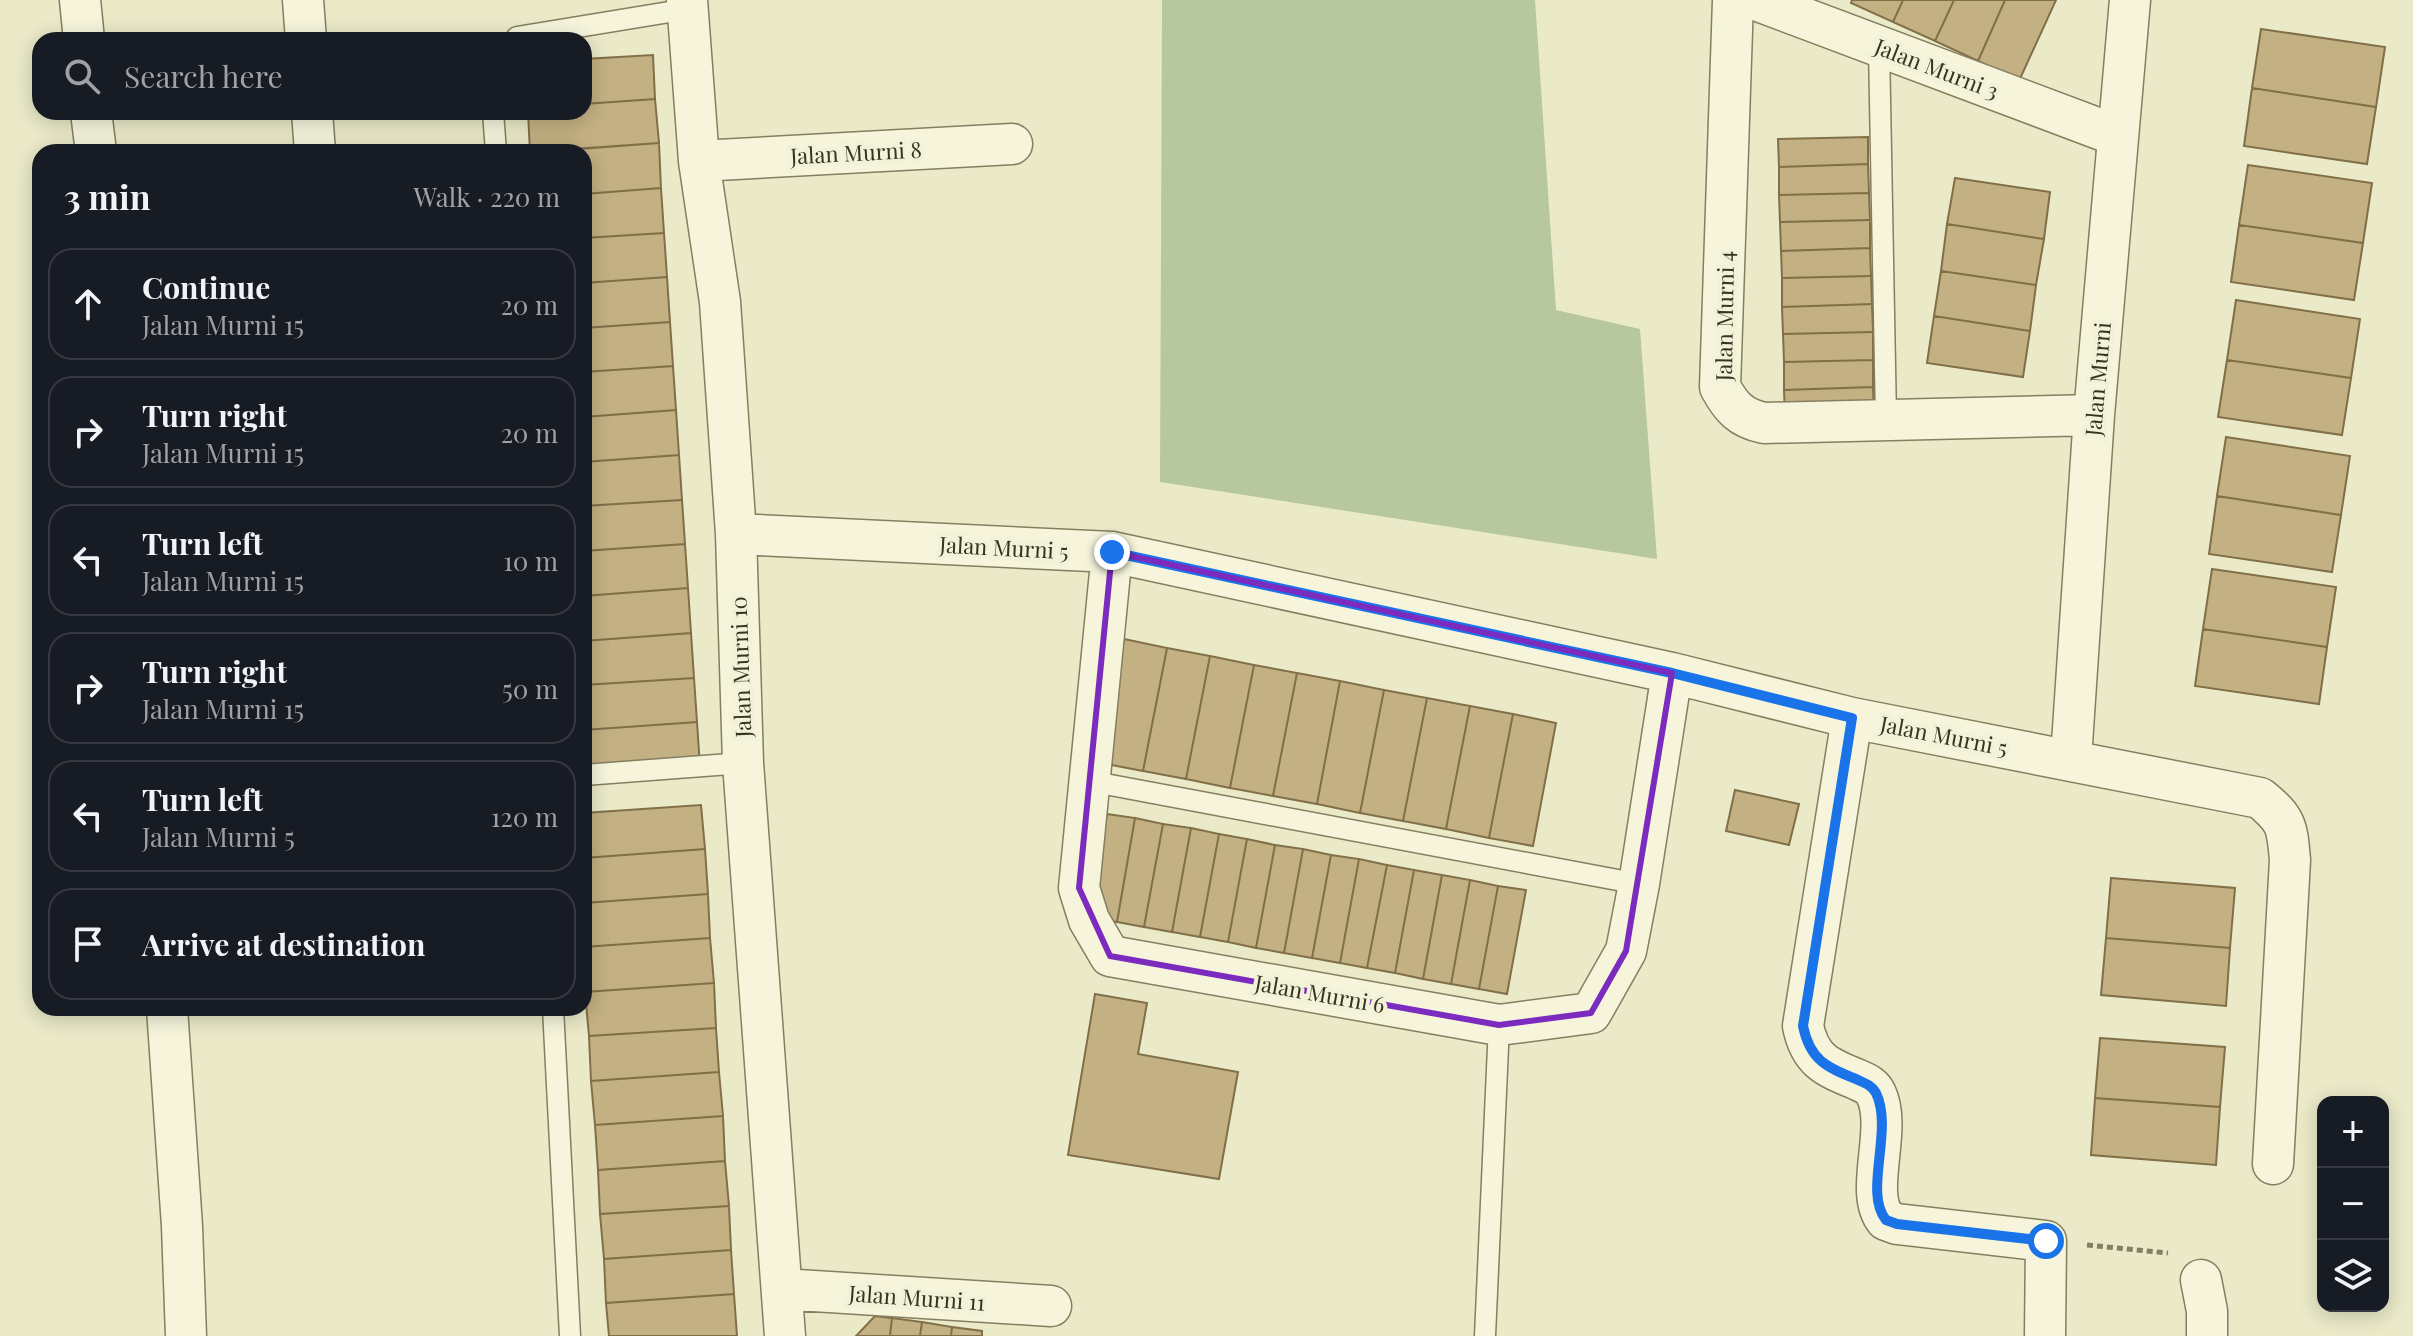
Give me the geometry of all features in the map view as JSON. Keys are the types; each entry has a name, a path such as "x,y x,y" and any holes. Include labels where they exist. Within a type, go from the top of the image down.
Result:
{"street":[{"path":"80,0 83,32"},
{"path":"303,0 305,32"},
{"name":"Jalan Murni 4","path":"1733,0 1720,387 1730,405 1750,420 1764,423 2094,415"},
{"name":"Jalan Murni 3","path":"1756,0 2118,136"},
{"name":"Jalan Murni","path":"2071,759 2094,415 2130,0"},
{"name":"Jalan Murni 10","path":"688,5 699,161 720,302 736,534 743,763 785,1336"},
{"path":"92,120 95,144"},
{"path":"313,120 314,144"},
{"name":"Jalan Murni 8","path":"699,161 1012,144"},
{"name":"Jalan Murni 5","path":"736,534 1112,552 1672,673 1852,718 2260,798 2277,812 2288,828 2290,860 2273,1164"},
{"name":"Jalan Murni 6","path":"1112,552 1079,888 1089,920 1110,956 1499,1025 1591,1013 1626,951 1672,673"},
{"path":"1852,718 1803,1026 1806,1044 1830,1068 1868,1085 1875,1093 1882,1120 1877,1206 1886,1220 1897,1224 2046,1241 2045,1336"},
{"path":"168,1016 186,1336"},
{"path":"2201,1280 2207,1311 2207,1336"},
{"name":"Jalan Murni 11","path":"782,1289 1051,1306"}],"lane":[{"path":"544,32 688,5"},
{"path":"1879,47 1886,419"},
{"path":"494,120 495,144"},
{"path":"592,774 743,763"},
{"path":"1089,781 1639,884"},
{"path":"553,1016 570,1336"},
{"path":"1485,1336 1499,1025"}],"path":[{"path":"2046,1241 2167,1252 2190,1261 2201,1280"}],"highlighted area":[{"path":"1112,552 1672,673 1626,951 1591,1013 1499,1025 1110,956 1079,888"}],"green space":[{"path":"1162,0 1535,0 1556,310 1640,329 1657,559 1160,482"}],"building":[{"path":"1852,0 1903,0 1893,22 1851,3"},
{"path":"1903,0 1954,0 1935,41 1893,22"},
{"path":"1954,0 2005,0 1978,61 1935,41"},
{"path":"2005,0 2056,0 2019,81 1978,61"},
{"path":"2261,29 2385,47 2376,107 2252,88"},
{"path":"653,55 655,99 592,103 592,59"},
{"path":"2252,88 2376,107 2367,164 2244,146"},
{"path":"655,99 659,143 592,148 592,144 530,144 528,120 592,120 592,103"},
{"path":"1868,137 1868,164 1779,167 1778,139"},
{"path":"659,143 661,188 592,193 592,148"},
{"path":"1868,164 1869,193 1779,195 1779,167"},
{"path":"2248,165 2372,183 2363,243 2239,225"},
{"path":"1955,178 2050,192 2044,239 1947,224"},
{"path":"661,188 664,233 592,238 592,193"},
{"path":"1869,193 1870,220 1780,222 1779,195"},
{"path":"1870,220 1870,248 1781,251 1780,222"},
{"path":"1947,224 2044,239 2036,285 1941,271"},
{"path":"2239,225 2363,243 2354,300 2231,282"},
{"path":"664,233 667,277 592,282 592,238"},
{"path":"1870,248 1871,276 1782,278 1781,251"},
{"path":"1941,271 2036,285 2030,331 1934,316"},
{"path":"1871,276 1872,304 1782,307 1782,278"},
{"path":"667,277 670,322 592,327 592,282"},
{"path":"2236,300 2360,319 2351,378 2227,360"},
{"path":"1872,304 1873,332 1783,334 1782,307"},
{"path":"1934,316 2030,331 2023,377 1927,363"},
{"path":"670,322 673,366 592,371 592,327"},
{"path":"1873,332 1873,360 1784,362 1783,334"},
{"path":"1873,360 1873,387 1784,390 1784,362"},
{"path":"2227,360 2351,378 2342,435 2218,417"},
{"path":"673,366 676,410 592,416 592,371"},
{"path":"1873,387 1874,415 1785,417 1784,390"},
{"path":"676,410 679,455 592,461 592,416"},
{"path":"2226,437 2350,456 2341,515 2217,496"},
{"path":"679,455 682,500 592,506 592,461"},
{"path":"2217,496 2341,515 2332,572 2209,554"},
{"path":"682,500 685,544 592,550 592,506"},
{"path":"685,544 688,588 592,595 592,550"},
{"path":"2212,569 2336,587 2327,647 2203,629"},
{"path":"688,588 691,633 592,640 592,595"},
{"path":"2203,629 2327,647 2319,704 2195,686"},
{"path":"691,633 694,678 592,684 592,640"},
{"path":"1124,639 1167,648 1143,771 1101,763"},
{"path":"1167,648 1210,656 1186,779 1143,771"},
{"path":"1210,656 1254,665 1230,788 1186,779"},
{"path":"1254,665 1297,673 1273,796 1230,788"},
{"path":"1297,673 1340,681 1317,804 1273,796"},
{"path":"694,678 697,722 592,729 592,684"},
{"path":"1340,681 1384,690 1360,813 1317,804"},
{"path":"1384,690 1427,698 1403,821 1360,813"},
{"path":"1427,698 1470,706 1446,829 1403,821"},
{"path":"1470,706 1513,714 1489,838 1446,829"},
{"path":"1513,714 1556,723 1533,846 1489,838"},
{"path":"697,722 700,767 592,774 592,729"},
{"path":"1735,790 1799,804 1789,845 1726,831"},
{"path":"701,805 705,849 592,857 592,812"},
{"path":"1107,814 1135,818 1117,922 1089,917"},
{"path":"1135,818 1163,824 1144,927 1117,922"},
{"path":"1163,824 1191,828 1172,932 1144,927"},
{"path":"1191,828 1219,834 1200,937 1172,932"},
{"path":"1219,834 1247,839 1228,942 1200,937"},
{"path":"1247,839 1275,845 1256,948 1228,942"},
{"path":"1275,845 1303,849 1284,953 1256,948"},
{"path":"705,849 708,894 592,902 592,857"},
{"path":"1303,849 1331,855 1312,958 1284,953"},
{"path":"1331,855 1359,859 1340,963 1312,958"},
{"path":"1359,859 1387,865 1367,968 1340,963"},
{"path":"1387,865 1414,870 1395,973 1367,968"},
{"path":"1414,870 1442,875 1423,979 1395,973"},
{"path":"1442,875 1470,880 1451,984 1423,979"},
{"path":"2111,878 2235,888 2230,948 2106,938"},
{"path":"1470,880 1498,886 1479,989 1451,984"},
{"path":"1498,886 1526,890 1507,994 1479,989"},
{"path":"708,894 710,938 592,946 592,902"},
{"path":"710,938 714,983 592,992 592,946"},
{"path":"2106,938 2230,948 2226,1006 2101,995"},
{"path":"714,983 716,1028 589,1036 587,1016 592,1016 592,992"},
{"path":"1095,994 1147,1003 1138,1054 1238,1072 1219,1179 1068,1155"},
{"path":"716,1028 719,1072 591,1081 589,1036"},
{"path":"2100,1038 2225,1047 2220,1107 2095,1098"},
{"path":"719,1072 723,1116 595,1125 591,1081"},
{"path":"2095,1098 2220,1107 2216,1165 2091,1155"},
{"path":"723,1116 725,1161 598,1170 595,1125"},
{"path":"725,1161 729,1206 600,1214 598,1170"},
{"path":"729,1206 731,1250 604,1259 600,1214"},
{"path":"731,1250 734,1294 606,1303 604,1259"},
{"path":"734,1294 737,1336 609,1336 606,1303"},
{"path":"875,1316 892,1318 890,1336 856,1336"},
{"path":"892,1318 922,1322 920,1336 890,1336"},
{"path":"922,1322 952,1327 951,1336 920,1336"},
{"path":"952,1327 982,1331 982,1336 951,1336"}],"route":[{"path":"1112,552 1672,673 1852,718 1803,1026 1806,1044 1830,1068 1868,1085 1875,1093 1882,1120 1877,1206 1886,1220 1897,1224 2046,1241"}]}
